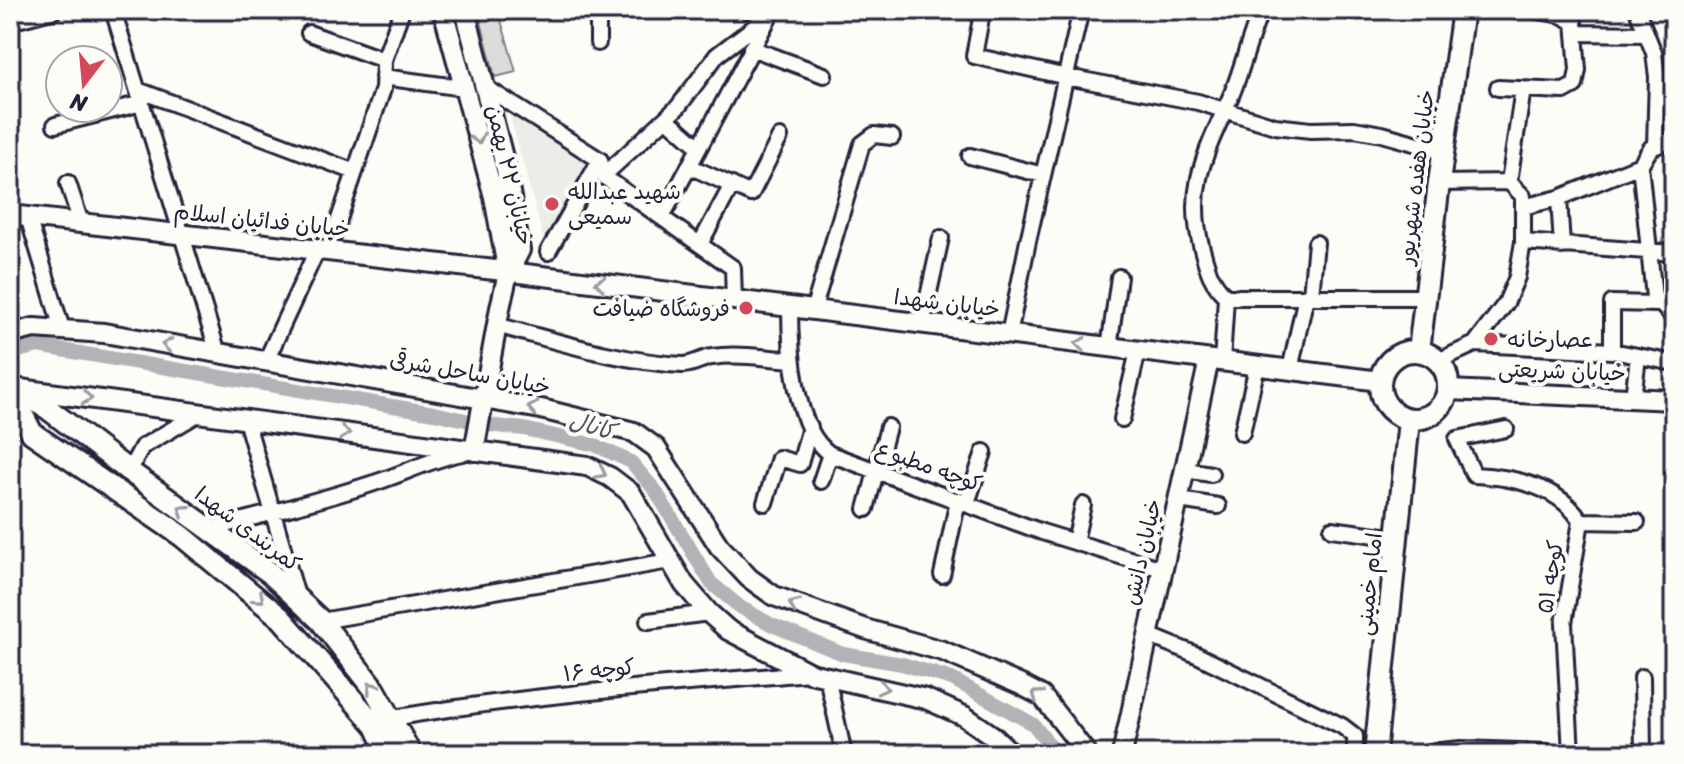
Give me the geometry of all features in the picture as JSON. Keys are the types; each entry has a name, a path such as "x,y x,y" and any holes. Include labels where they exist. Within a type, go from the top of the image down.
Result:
{"main road":[{"name":"خیابان هفده شهریور","path":"1419,351 1463,10"},
{"path":"1419,351 1438,361 1445,369 1448,390 1439,410 1420,420 1409,420 1399,417 1383,402 1380,381 1383,370 1398,355 1419,351"},
{"name":"کمربندی شهدا","path":"10,388 47,408 270,573 298,598 321,621 375,690 411,754"},
{"name":"کمربندی شهدا","path":"10,388 32,433 182,536 281,618 376,726 389,754"},
{"name":"امام خمینی","path":"1375,754 1409,420"}],"street":[{"path":"21,19 55,10"},
{"path":"113,10 218,353"},
{"path":"334,234 383,89 384,60 402,10"},
{"name":"خیابان ۲۲ بهمن","path":"443,10 494,197 508,273"},
{"name":"خیابان ۲۲ بهمن","path":"465,10 506,169 520,250 508,273"},
{"path":"598,10 598,43"},
{"path":"747,10 771,13"},
{"path":"974,10 982,13 974,56 1225,108 1275,126 1311,130 1354,129 1443,151"},
{"path":"1009,335 1081,10"},
{"path":"1261,10 1225,108 1209,141 1197,182 1195,224 1211,281 1226,297 1425,297"},
{"path":"1498,88 1564,91 1575,85 1578,70 1574,22 1561,15 1533,10"},
{"path":"1637,10 1654,53 1657,77 1655,146"},
{"path":"662,217 771,13"},
{"path":"603,176 678,107 717,55 771,13"},
{"path":"309,33 384,60"},
{"path":"1577,33 1645,34"},
{"path":"751,48 824,75"},
{"path":"383,77 464,88"},
{"path":"485,87 600,160 603,176 733,268 734,301"},
{"path":"1509,182 1523,89"},
{"path":"55,125 140,97 355,172"},
{"path":"666,118 699,147"},
{"path":"813,311 862,144 874,135 892,137"},
{"path":"689,166 751,194 780,137"},
{"path":"1523,207 1559,198 1640,165 1651,148 1674,139"},
{"path":"970,156 1043,175"},
{"path":"548,252 600,160"},
{"path":"1640,165 1654,297 1674,318"},
{"path":"1439,183 1509,182 1523,196 1523,242 1517,277 1506,303 1475,344"},
{"path":"68,183 81,223"},
{"path":"700,244 732,185"},
{"path":"1559,198 1562,246"},
{"path":"19,216 62,329"},
{"name":"خیابان فدائیان اسلام","path":"19,216 508,273"},
{"path":"922,324 941,238"},
{"path":"1523,242 1674,253"},
{"path":"1290,370 1308,296 1316,243"},
{"path":"266,361 317,250"},
{"path":"475,446 508,273"},
{"name":"خیابان شهدا","path":"508,273 1380,381"},
{"path":"1109,348 1119,277"},
{"path":"1216,361 1226,297"},
{"path":"1612,351 1612,303 1659,304"},
{"path":"790,308 792,360 802,405 820,448 830,454 821,481"},
{"path":"496,325 578,347 664,364 688,365 711,357 727,356 792,360"},
{"name":"خیابان ساحل شرقی","path":"10,334 34,328 104,333 266,361 481,404 586,419 634,432 656,448 719,546 749,578 774,596 865,629 943,651 1021,685 1042,696 1087,754"},
{"path":"1438,361 1475,344 1612,351 1674,363"},
{"path":"1122,419 1138,351"},
{"path":"1633,398 1638,357"},
{"name":"خیابان دانش","path":"1122,754 1185,470 1216,361"},
{"path":"1242,433 1257,366"},
{"path":"10,388 246,420 475,446 587,466 610,477 631,493 684,584 728,630 818,675 926,699 964,716 1012,754"},
{"name":"خیابان شریعتی","path":"1448,390 1674,400"},
{"path":"129,471 142,447 198,414"},
{"path":"246,420 298,598"},
{"path":"765,503 779,458 800,464 810,427"},
{"path":"866,509 888,427"},
{"name":"کوچه ۵۱","path":"1506,429 1457,439 1474,475 1525,481 1573,508 1581,521 1564,623 1571,754"},
{"path":"211,529 371,484 435,458 475,446"},
{"path":"942,575 963,502 984,452"},
{"name":"کوچه مطبوع","path":"830,454 1075,542 1162,569"},
{"path":"1185,470 1211,474"},
{"path":"1179,500 1218,506"},
{"path":"1075,542 1083,505"},
{"path":"1581,521 1637,522"},
{"path":"1332,529 1398,538"},
{"path":"321,621 670,561"},
{"path":"648,621 709,613"},
{"path":"1148,635 1197,655 1342,726 1355,736 1355,754"},
{"path":"818,675 844,754"},
{"name":"کوچه ۱۶","path":"393,718 464,706 663,685 818,675"},
{"path":"1642,677 1643,754"},
{"path":"1430,754 1461,751 1546,754"}],"shaded area":[{"path":"478,10 498,10 516,72 495,77"},
{"name":"شهید عبدالله سمیعی","path":"508,109 594,161 546,248"}],"waterway":[{"name":"کانال","path":"10,353 38,346 434,413 595,445 631,462 655,490 711,583 740,607 772,625 843,654 902,664 952,679 1033,724 1057,754"}],"place":[{"name":"شهید عبدالله سمیعی","path":"552,204"},
{"name":"فروشگاه ضیافت","path":"746,308"},
{"name":"عصارخانه","path":"1491,339"}]}
